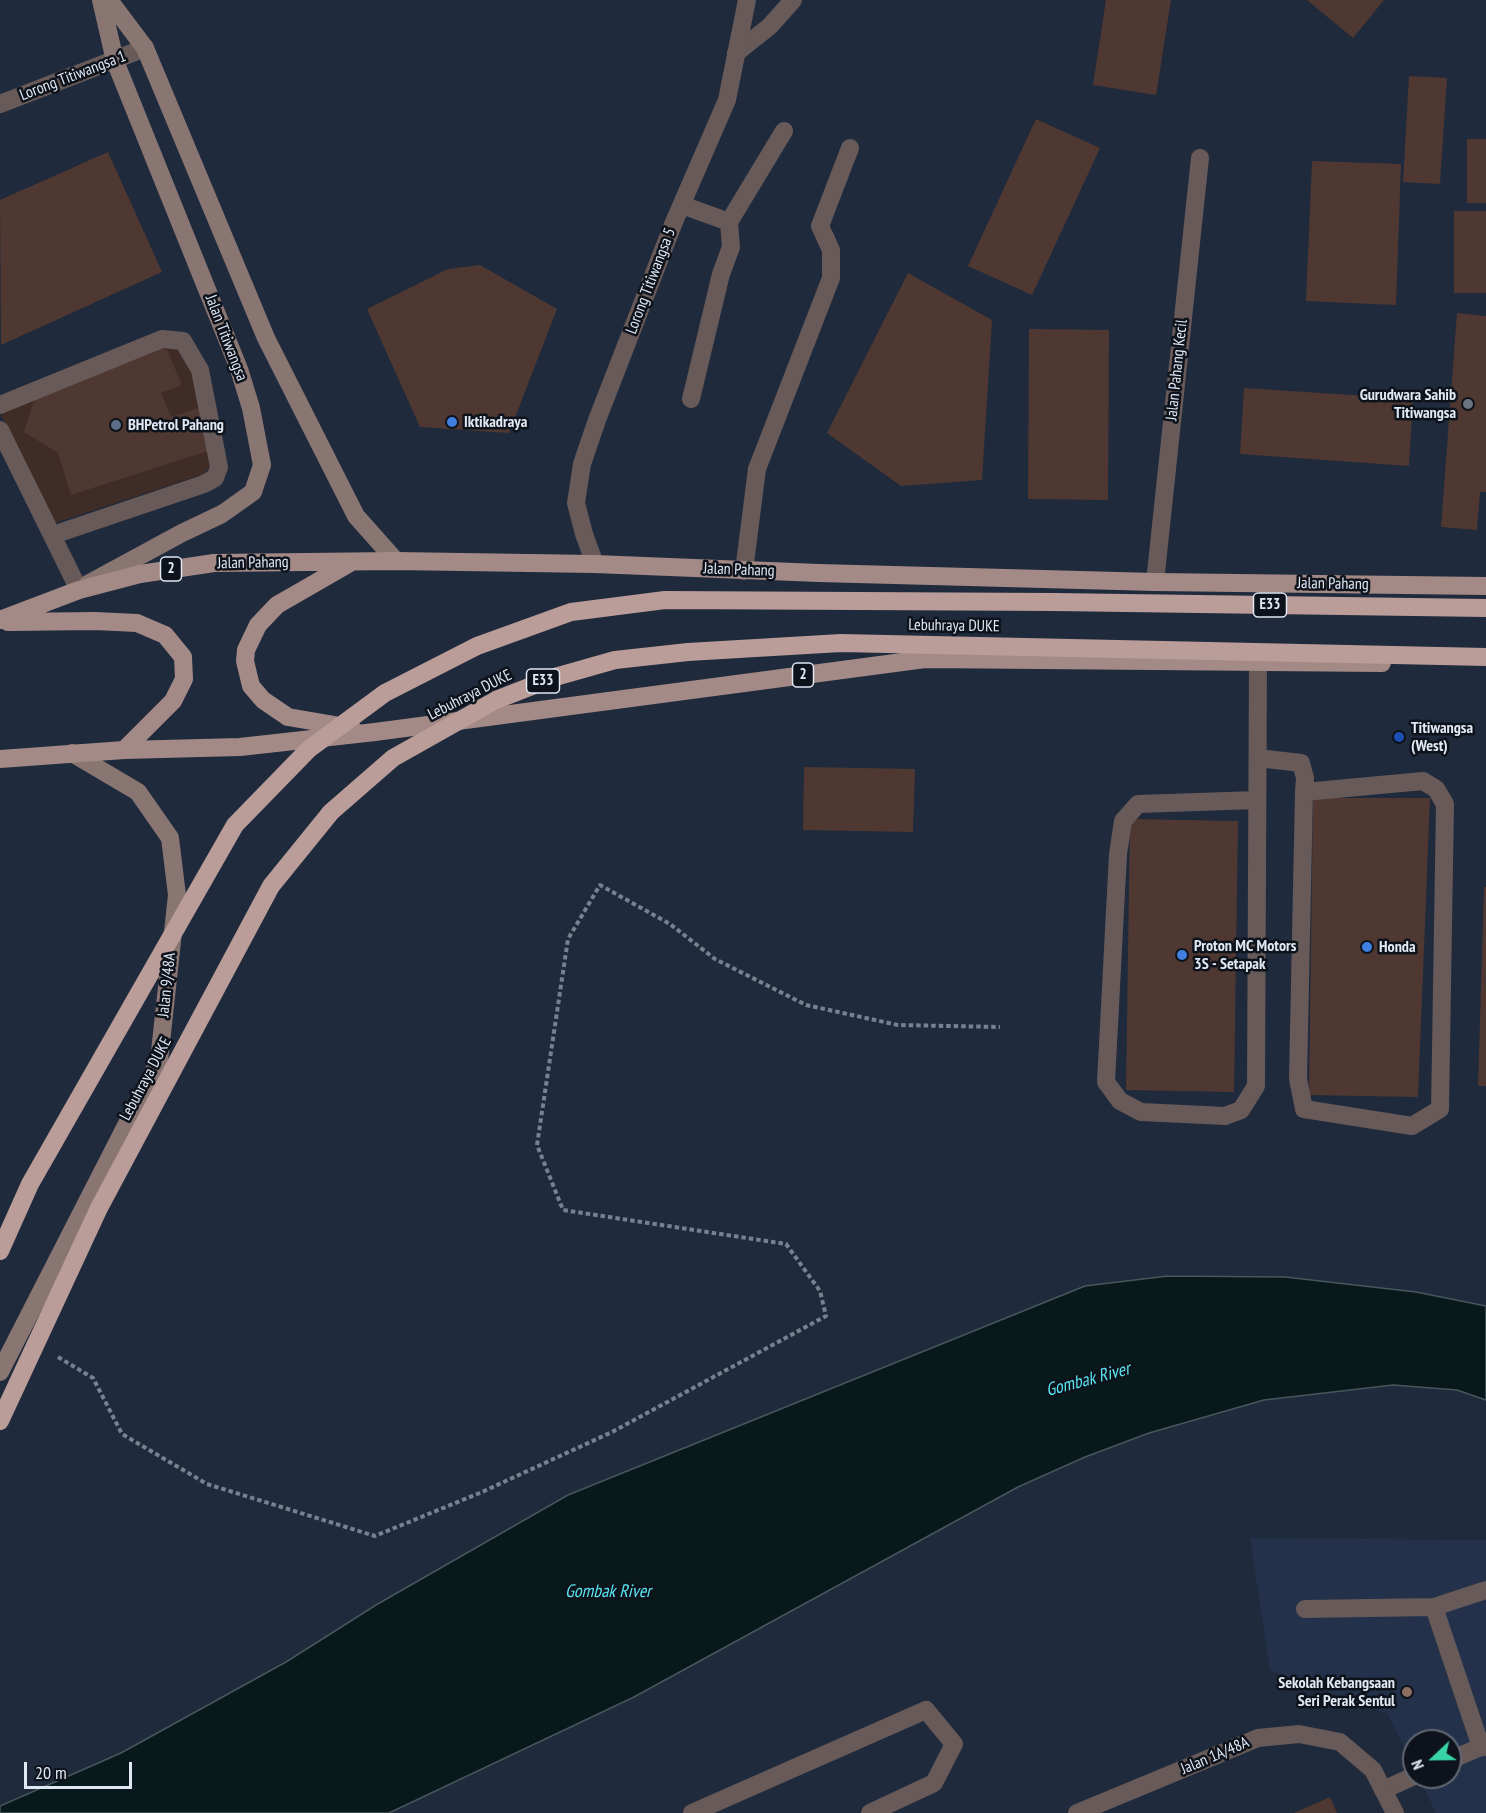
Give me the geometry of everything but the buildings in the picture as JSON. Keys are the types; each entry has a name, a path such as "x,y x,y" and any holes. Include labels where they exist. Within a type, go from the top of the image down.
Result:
{"highway":[{"name":"Lebuhraya DUKE","path":"0,1251 30,1184 236,825 309,750 366,707 385,693 477,646 570,612 665,600 1486,608"},
{"name":"Lebuhraya DUKE","path":"0,1421 99,1208 271,886 331,812 393,758 496,700 555,677 615,660 688,652 841,643 1486,657"}],"main road":[{"name":"Jalan Pahang","path":"0,621 79,590 140,574 214,563 396,561 594,564 744,571 1155,582 1486,585"},
{"path":"350,562 277,606 258,625 246,650 246,661 251,686 263,700 288,717 375,732"},
{"path":"0,621 137,623 165,635 183,657 184,679 173,701 124,750"},
{"name":"2","path":"0,759 124,750 240,747 375,732 925,659 1486,665"}],"street":[{"name":"Jalan Titiwangsa","path":"79,590 182,533 222,514 253,492 262,465 251,408 239,369 115,61 101,0"},
{"path":"109,0 145,48 266,338 356,516 396,561"},
{"name":"Lorong Titiwangsa 5","path":"594,564 576,502 582,464 607,393 682,205 727,100 747,0"},
{"path":"736,53 770,26 793,0"},
{"name":"Lorong Titiwangsa 1","path":"0,104 145,48"},
{"path":"691,399 721,274 731,247 729,222 784,131"},
{"path":"744,571 757,469 831,278 831,250 820,226 850,148"},
{"name":"Jalan Pahang Kecil","path":"1155,582 1200,158"},
{"path":"682,205 729,222"},
{"path":"0,405 162,339 183,341 200,370 219,467 215,478 204,484 53,534"},
{"path":"0,430 79,590"},
{"path":"1257,800 1138,804 1123,821 1118,854 1106,1082 1120,1101 1141,1112 1225,1116 1241,1110 1256,1086 1258,662"},
{"name":"Jalan 9/48A","path":"0,1372 159,1061 177,895 170,838 138,792 72,753"},
{"path":"1258,758 1300,763 1305,778 1304,792 1298,1079 1304,1109 1412,1126 1440,1109 1445,804 1436,789 1423,781 1304,792"},
{"path":"1305,1609 1434,1607 1486,1590"},
{"path":"1434,1607 1483,1747 1462,1755"},
{"path":"692,1813 926,1710 954,1744 934,1783 870,1813"},
{"name":"Jalan 1A/48A","path":"1077,1813 1258,1738 1299,1734 1340,1742 1373,1770 1395,1813"},
{"path":"1383,1790 1402,1781"}],"path":[{"path":"19,1334 93,1378 122,1434 207,1484 375,1536 482,1492 612,1432 825,1316 820,1291 786,1244 563,1210 537,1144 568,939 600,885 670,924 715,959 806,1005 898,1025 1000,1027"}],"shaded area":[{"name":"BHPetrol Pahang","path":"166,347 177,349 193,374 210,466 204,474 55,523 0,413"},
{"name":"Sekolah Kebangsaan Seri Perak Sentul","path":"1250,1538 1486,1540 1486,1813 1436,1813 1425,1789 1462,1789 1462,1729 1402,1729 1402,1743 1388,1714 1270,1670"}],"water":[{"name":"Gombak River","path":"1168,1276 1285,1277 1416,1292 1486,1306 1486,1400 1457,1390 1393,1385 1264,1400 1149,1433 1085,1457 1018,1487 634,1697 389,1813 0,1813 0,1806 121,1753 286,1662 376,1605 568,1495 1085,1286"}],"place":[{"name":"Gurudwara Sahib Titiwangsa","path":"1468,404"},
{"name":"Iktikadraya","path":"452,422"},
{"name":"BHPetrol Pahang","path":"116,425"},
{"name":"Titiwangsa (West)","path":"1399,737"},
{"name":"Honda","path":"1367,947"},
{"name":"Proton MC Motors 3S - Setapak","path":"1182,955"},
{"name":"Sekolah Kebangsaan Seri Perak Sentul","path":"1407,1692"}]}
